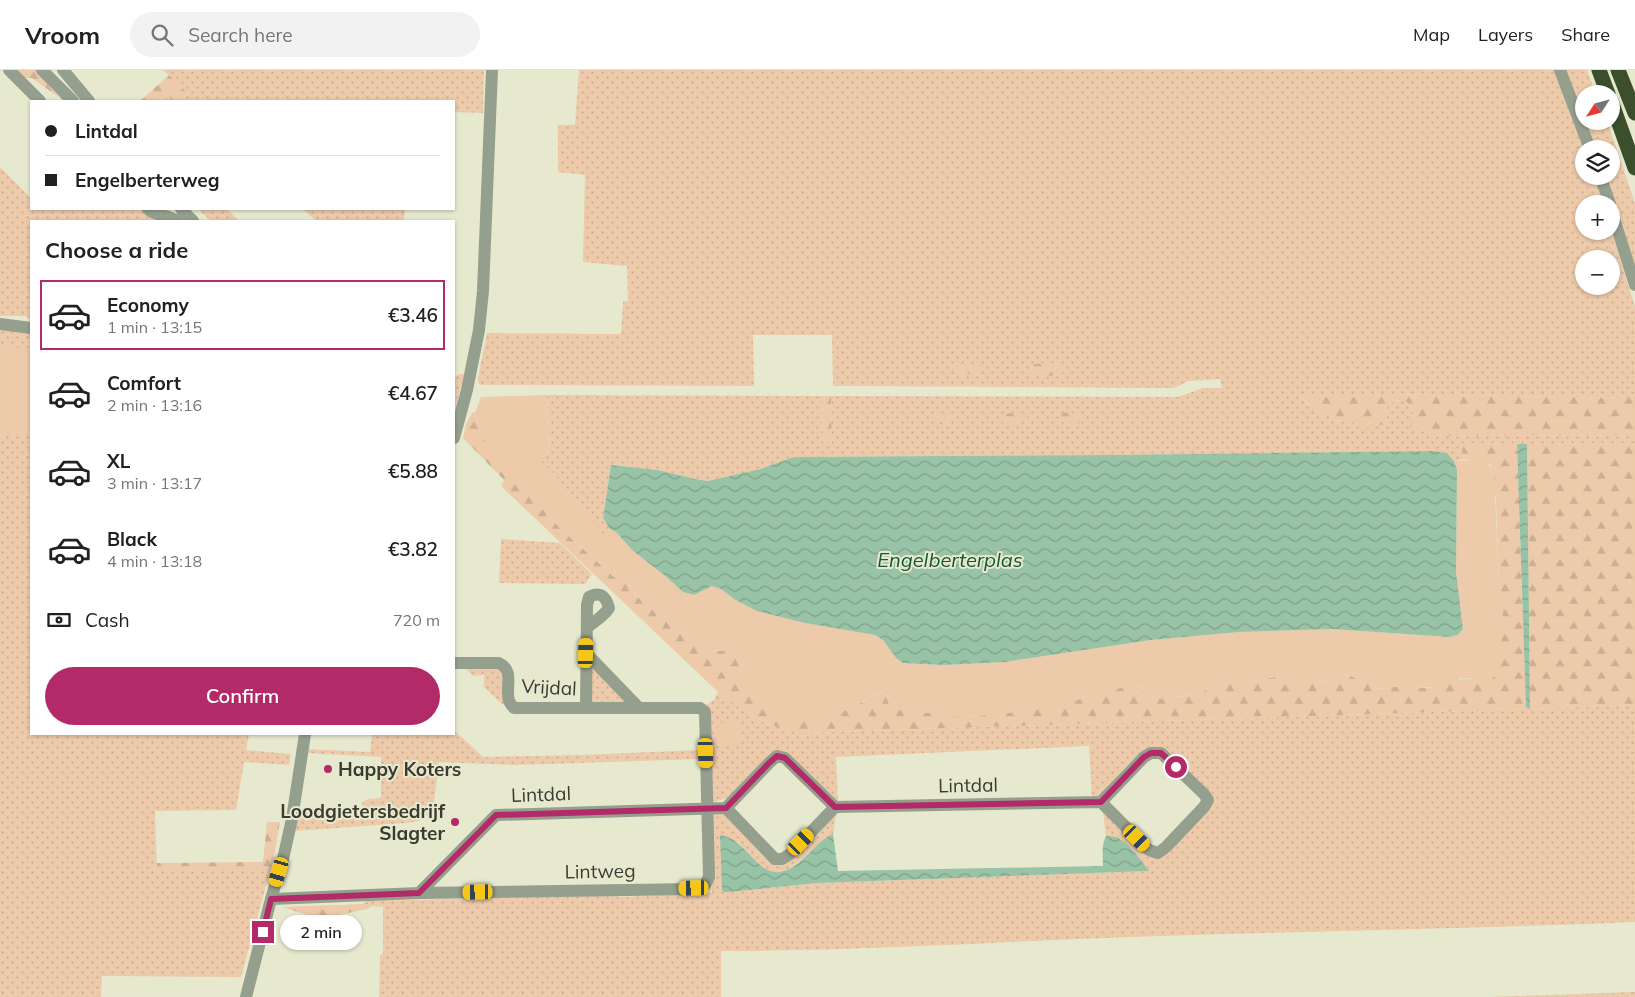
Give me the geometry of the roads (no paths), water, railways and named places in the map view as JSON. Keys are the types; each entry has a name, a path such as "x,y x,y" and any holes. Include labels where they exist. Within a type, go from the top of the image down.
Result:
{"highway":[{"path":"1599,70 1605,85"},
{"path":"1618,70 1635,114"},
{"path":"1620,127 1635,168"}],"street":[{"path":"9,70 39,100"},
{"path":"42,70 72,100"},
{"path":"63,70 88,100"},
{"path":"455,434 467,390 479,330 483,291 492,70"},
{"path":"1560,70 1587,140"},
{"path":"149,210 176,220"},
{"path":"182,210 193,220"},
{"path":"1620,238 1635,285"},
{"path":"0,324 30,328"},
{"name":"Vrijdal","path":"586,708 587,628"},
{"name":"Vrijdal","path":"586,653 639,708"},
{"name":"Vrijdal","path":"455,663 499,663 505,666 509,674 509,700 514,708 700,708 705,712 707,809"},
{"path":"246,997 283,859 292,819 306,735"},
{"path":"1151,753 1161,753 1208,800 1204,807 1166,847 1158,852 1149,850 1101,802 1144,757 1151,753"},
{"path":"777,756 785,758 835,807 790,854 782,859 775,858 726,808 777,756"},
{"name":"Lintdal","path":"835,807 1101,802"},
{"name":"Lintdal","path":"419,893 496,815 726,808"},
{"name":"Lintweg","path":"419,893 694,888 705,885 709,877 707,809"},
{"path":"271,899 419,893"}],"water":[{"path":"1517,444 1527,444 1530,709 1526,707"},
{"name":"Engelberterplas","path":"1434,451 1447,453 1454,461 1457,470 1456,572 1463,629 1458,635 1449,637 1332,629 1239,632 1151,640 1005,662 943,665 903,663 896,658 883,640 875,635 805,623 757,611 734,599 721,589 712,586 694,595 683,592 632,550 616,532 610,529 603,518 611,465 658,470 708,481 760,469 794,457"},
{"path":"833,834 838,871 1103,866 1104,840 1106,836 1113,836 1131,848 1149,871 818,883 728,892 722,890 720,835 729,838 745,849 764,868 780,872 795,866 819,843"}],"place":[{"name":"Happy Koters","path":"328,769"},
{"name":"Loodgietersbedrijf Slagter","path":"455,822"}]}
